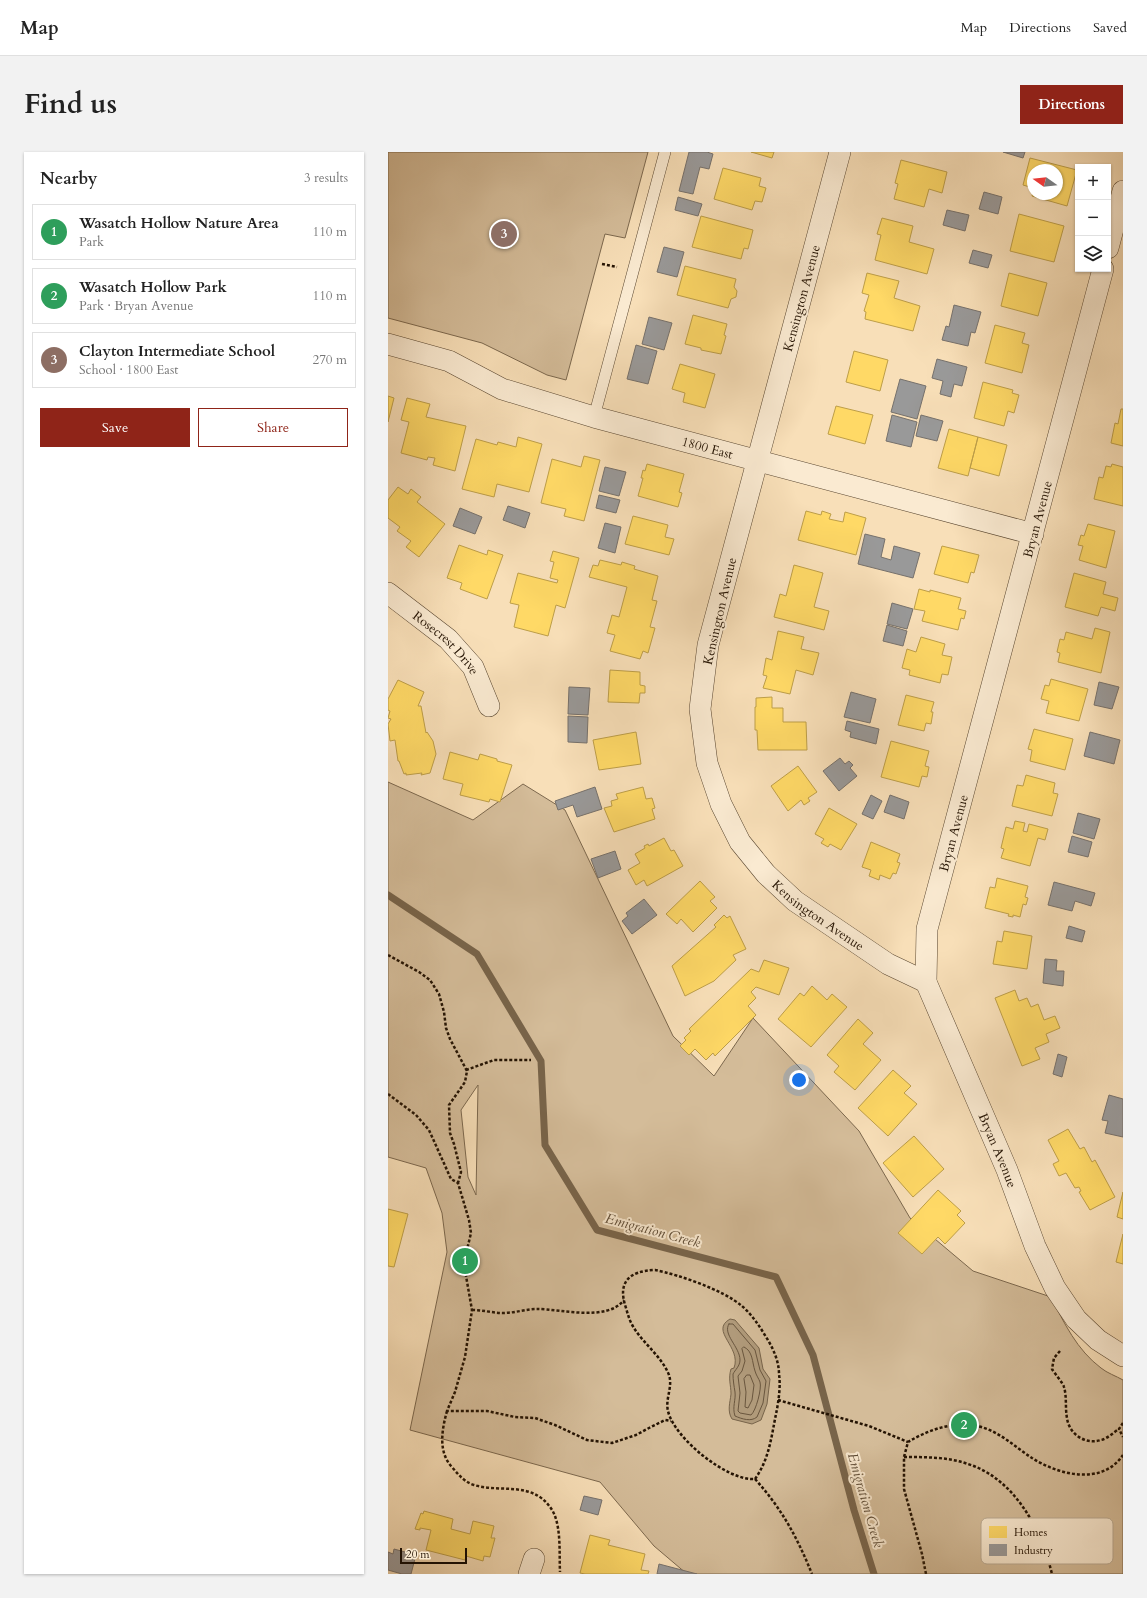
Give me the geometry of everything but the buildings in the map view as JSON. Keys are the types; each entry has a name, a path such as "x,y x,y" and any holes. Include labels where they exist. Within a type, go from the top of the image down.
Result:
{"street":[{"name":"Kensington Avenue","path":"840,152 708,645 700,709 707,763 721,804 740,842 766,874 794,901 888,964 926,982"},
{"path":"1111,237 1123,192"},
{"name":"Bryan Avenue","path":"1102,272 927,929 926,982 1007,1170 1035,1246 1055,1288 1076,1319 1098,1340 1123,1356"},
{"name":"1800 East","path":"388,344 449,361 502,389 594,417 1033,534"},
{"name":"Rosecrest Drive","path":"388,593 448,639 473,667 489,706"}],"lane":[{"path":"594,417 665,152"}],"path":[{"path":"388,956 419,972 430,980 439,994 444,1012 446,1028 450,1039 466,1070 465,1082 449,1105 450,1133 461,1172 458,1183 464,1202 470,1233 466,1258 466,1276 472,1310 465,1358 443,1425 443,1451 448,1463 462,1479 474,1485 488,1488 523,1489 533,1492 543,1498 551,1508 557,1521 560,1572"},
{"path":"466,1070 494,1060 530,1060"},
{"path":"388,1094 416,1115 429,1130 451,1179 458,1183"},
{"path":"755,1478 761,1470 771,1443 778,1400 780,1373 772,1347 756,1320 733,1299 677,1275 650,1270 636,1272 626,1280 623,1291 624,1300 634,1328 655,1354 669,1375 670,1386 668,1410 671,1421 680,1433 705,1457 729,1473 740,1478 755,1478 770,1495 789,1523 812,1574"},
{"path":"472,1310 503,1313 536,1309 598,1313 608,1311 620,1305 624,1300"},
{"path":"1060,1351 1054,1358 1052,1369 1058,1380 1064,1385 1067,1419 1070,1429 1079,1438 1090,1442 1102,1440 1119,1429 1123,1422"},
{"path":"778,1400 870,1426 908,1442"},
{"path":"448,1411 487,1411 514,1417 535,1418 555,1425 587,1440 612,1443 636,1435 665,1420 671,1421"},
{"path":"926,1574 904,1489 904,1457 908,1442 934,1429 965,1425 978,1426 993,1432 1048,1466 1067,1472 1093,1475 1106,1471 1119,1462 1123,1455"},
{"path":"1119,1429 1123,1437"},
{"path":"904,1457 952,1459 975,1466 994,1478 1010,1492 1027,1512 1030,1518"},
{"path":"1049,1564 1052,1574"}],"shaded area":[{"path":"388,152 648,152 625,238 605,234 566,380 547,375 482,343 388,318"},
{"path":"388,782 473,820 523,784 565,810 673,1036 714,1076 753,1018 859,1131 910,1218 973,1271 1051,1297 1072,1336 1085,1353 1103,1370 1123,1380 1123,1574 687,1574 654,1546 600,1482 410,1430 447,1252 442,1213 426,1168 388,1157","holes":["478,1085 476,1195 468,1177 461,1110"]}],"water":[{"path":"730,1319 735,1320 759,1348 763,1369 770,1379 767,1404 761,1420 752,1424 732,1419 730,1413 730,1376 731,1369 734,1368 735,1360 734,1353 723,1329 724,1324"}],"waterway":[{"name":"Emigration Creek","path":"388,895 477,954 541,1061 545,1145 597,1230 776,1277 813,1355 854,1510 874,1574"}],"place":[{"name":"Clayton Intermediate School","path":"504,234"},
{"name":"Wasatch Hollow Nature Area","path":"465,1261"},
{"name":"Wasatch Hollow Park","path":"964,1425"}]}
